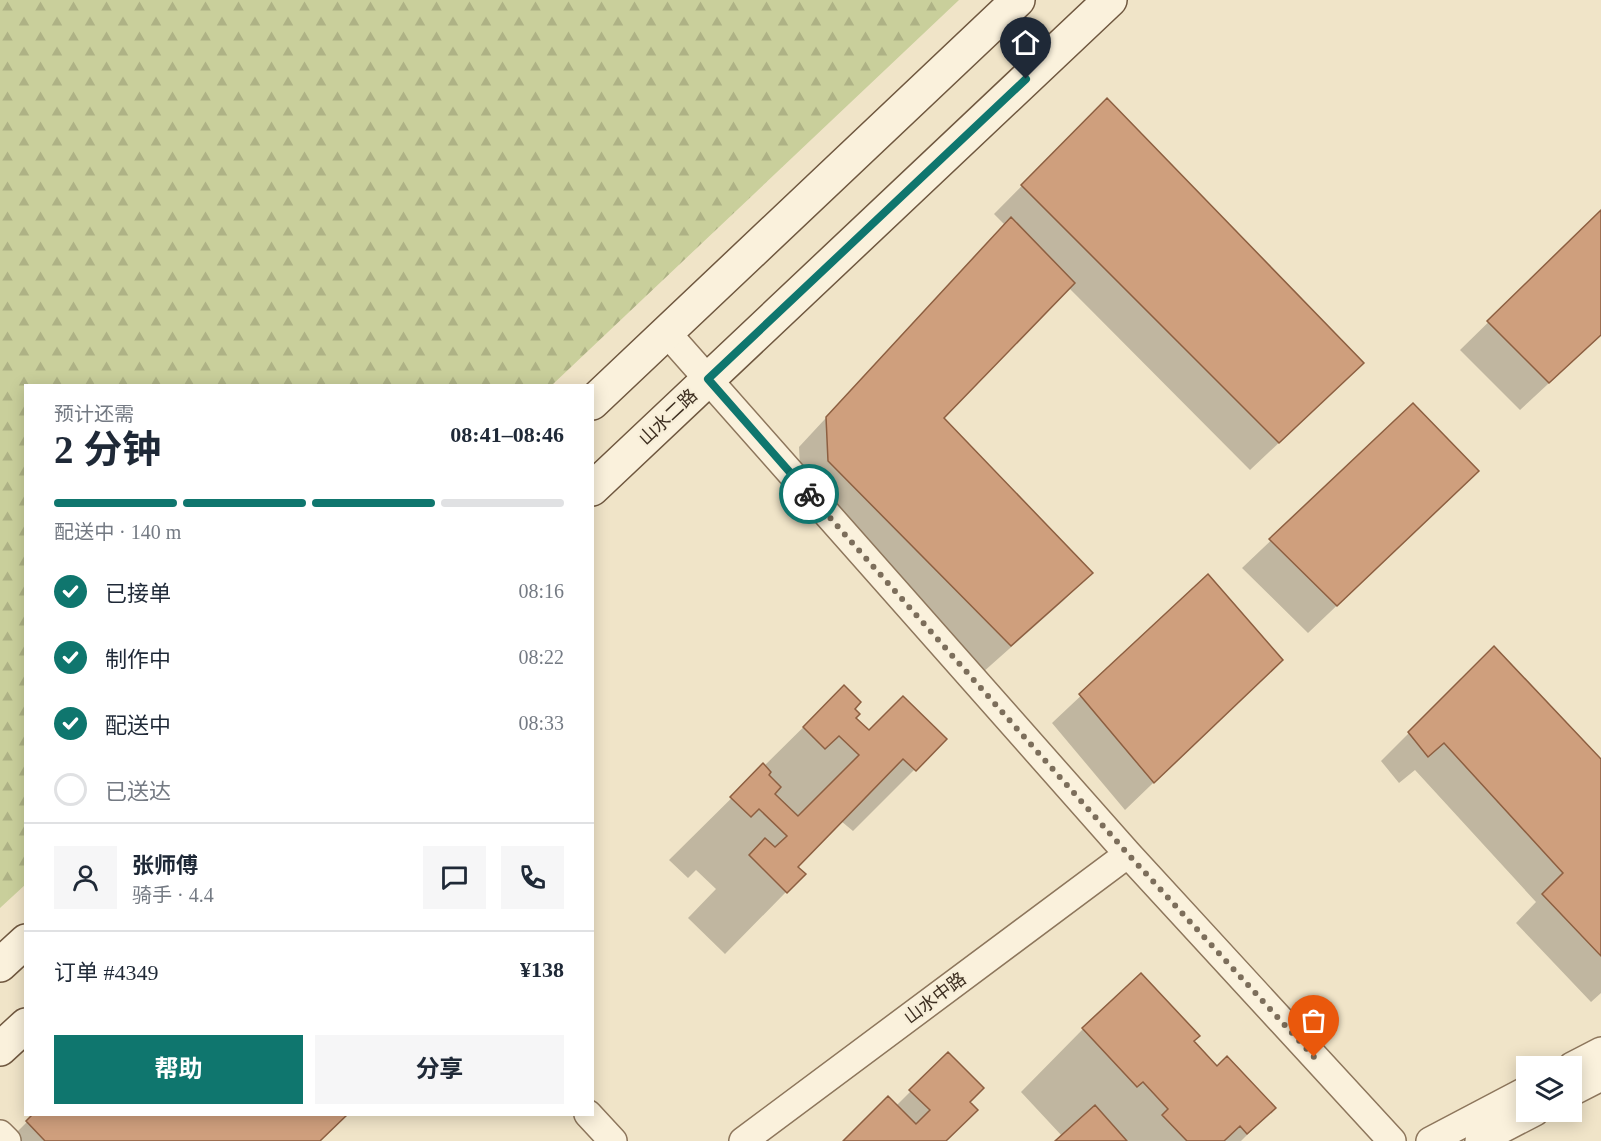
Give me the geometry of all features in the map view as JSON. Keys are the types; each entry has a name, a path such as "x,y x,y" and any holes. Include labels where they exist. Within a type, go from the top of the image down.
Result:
{"street":[{"path":"594,401 1018,0"},
{"name":"山水二路","path":"594,487 1110,0"},
{"path":"667,333 1128,854 1392,1141"},
{"name":"山水中路","path":"743,1141 1128,854"},
{"path":"0,965 24,943"},
{"path":"0,1049 24,1027"},
{"path":"1582,1061 1601,1051"},
{"path":"1582,1087 1601,1077"},
{"path":"1430,1141 1516,1096"},
{"path":"590,1116 613,1141"},
{"path":"1479,1141 1516,1122"},
{"path":"0,1134 6,1141"}],"green space":[{"path":"0,0 959,0 553,384 24,384 24,886 0,908"}],"building":[{"path":"1107,98 1364,363 1279,443 1021,185"},
{"path":"1601,210 1601,335 1549,383 1487,321"},
{"path":"1011,217 1075,283 944,418 1093,573 1011,646 828,461 826,417"},
{"path":"1413,403 1479,471 1337,606 1269,539"},
{"path":"1208,574 1283,660 1154,783 1079,694"},
{"path":"1494,646 1601,759 1601,956 1542,894 1563,873 1444,743 1428,757 1408,732"},
{"path":"844,685 861,702 855,709 860,714 856,718 869,730 903,696 947,739 916,771 903,759 798,867 806,874 787,893 749,855 765,838 775,847 787,836 759,809 751,817 730,797 763,763 771,772 769,775 781,787 775,794 798,816 859,755 839,736 825,749 803,727"},
{"path":"1141,973 1200,1036 1194,1041 1217,1066 1227,1056 1276,1108 1247,1134 1240,1126 1224,1141 1187,1141 1162,1115 1168,1109 1143,1082 1137,1087 1082,1028"},
{"path":"948,1052 984,1088 970,1102 978,1110 946,1141 843,1141 888,1096 916,1124 930,1110 909,1090"},
{"path":"1095,1105 1127,1141 1055,1141"},
{"path":"31,1116 346,1116 320,1141 45,1141 26,1121"}],"way so far":[{"path":"809,494 1128,854 1314,1057"}],"route":[{"path":"809,494 708,379 1026,79"}]}
